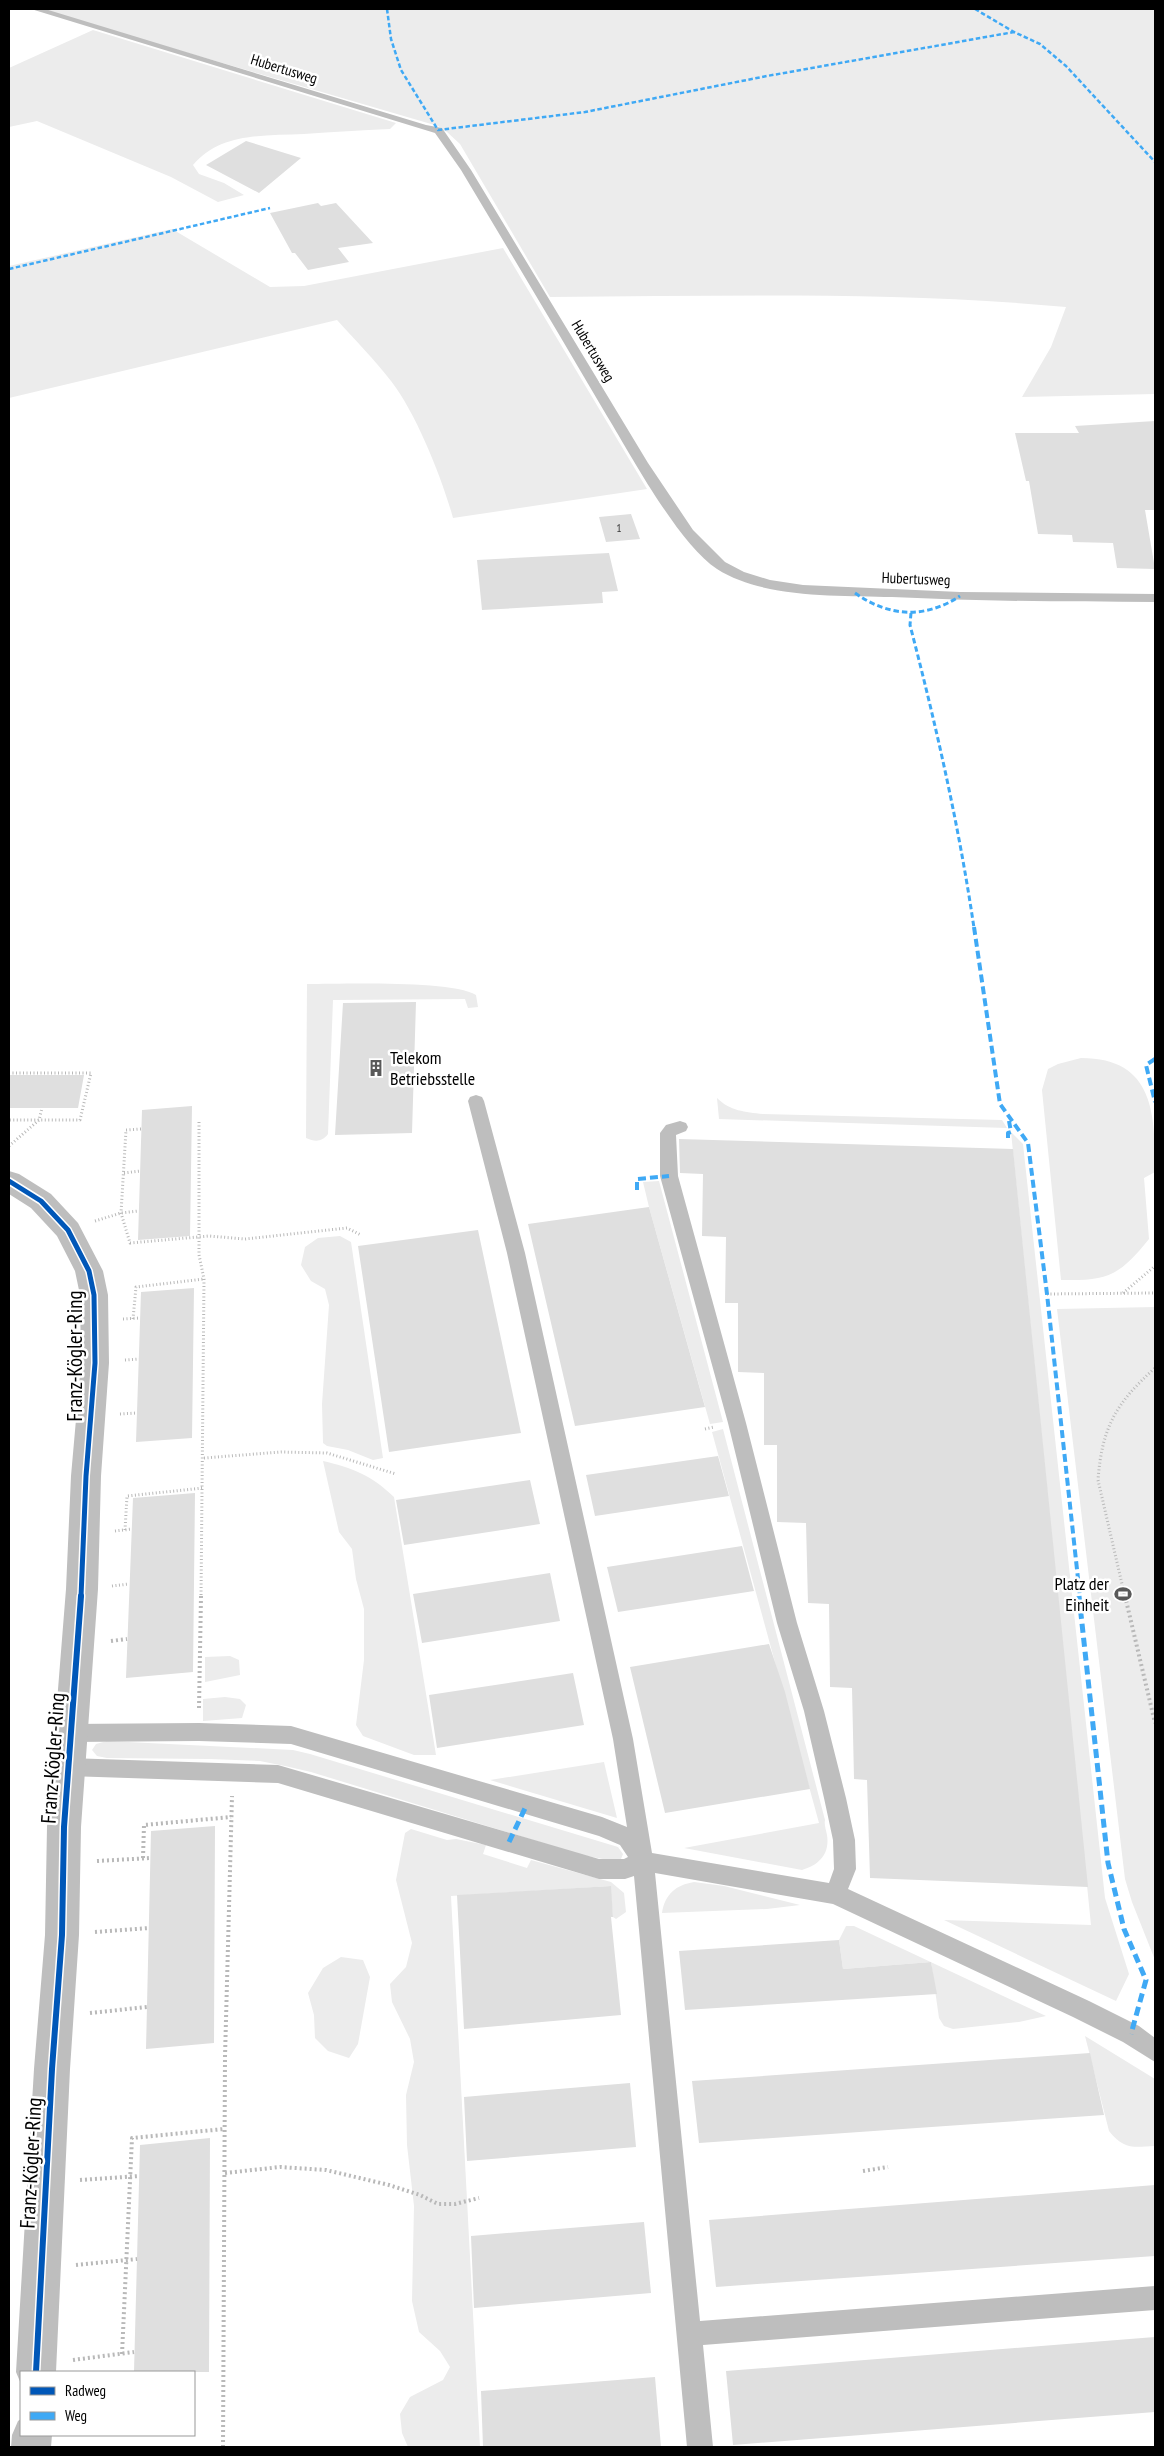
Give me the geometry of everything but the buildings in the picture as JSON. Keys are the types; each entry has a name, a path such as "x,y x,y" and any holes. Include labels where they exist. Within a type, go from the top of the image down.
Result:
{"street":[{"name":"Franz-Kögler-Ring","path":"9,1180 41,1201 68,1230 89,1271 94,1295 95,1363 68,1767 63,1863 62,1935 55,2016 36,2368"}],"lane":[{"name":"Hubertusweg","path":"36,9 425,128 438,130 466,170 642,463 688,533 720,565 739,575 768,584 802,589 855,593 1155,598"},
{"path":"476,1101 516,1254 619,1720 643,1861 700,2447"},
{"path":"680,1127 672,1129 668,1133 669,1176 737,1423 785,1614 814,1711 839,1815 844,1840 846,1869 835,1894"},
{"path":"70,1733 199,1732 291,1735 602,1827 628,1838 643,1861"},
{"path":"68,1767 278,1774 599,1869 625,1869 643,1861 835,1894 1081,2009 1130,2034 1155,2051"},
{"path":"688,2334 1155,2298"}],"path":[{"path":"9,1073 91,1073 80,1120 9,1120"},
{"path":"9,1146 39,1120 42,1108"},
{"path":"199,1122 198,1255 204,1279 204,1458 199,1712"},
{"path":"141,1130 126,1130 121,1212 130,1243 198,1237 245,1239 347,1228 361,1235"},
{"path":"124,1173 140,1171"},
{"path":"68,1230 121,1212 138,1211"},
{"path":"1122,1294 1155,1266"},
{"path":"132,1319 136,1287 204,1279"},
{"path":"1047,1294 1155,1294"},
{"path":"1155,1368 1126,1396 1112,1414 1100,1453 1098,1480 1155,1723"},
{"path":"204,1458 298,1452 328,1454 355,1460 378,1471 396,1474"},
{"path":"125,1530 127,1496 203,1488"},
{"path":"223,2447 226,2173 224,2129 232,1773"},
{"path":"144,1858 144,1825 231,1817"},
{"path":"63,1863 151,1858"},
{"path":"62,1935 149,1928"},
{"path":"55,2016 147,2007"},
{"path":"122,2354 132,2138 224,2129"},
{"path":"226,2173 280,2167 326,2170 389,2185 438,2204 455,2204 479,2198"},
{"path":"863,2171 888,2167"},
{"path":"46,2181 139,2176"},
{"path":"42,2268 137,2259"},
{"path":"36,2368 134,2352"}],"shaded area":[{"path":"38,9 1155,9 1155,394 1022,397 1051,347 1066,307 1002,302 873,297 550,297 460,144 438,126"},
{"path":"93,30 396,123 390,129 259,136 230,141 204,154 193,165 199,174 224,183 244,195 218,202 171,177 37,121 9,127 9,68"},
{"path":"172,229 270,287 304,286 503,248 647,489 453,518 435,466 410,410 385,373 337,320 9,398 9,266"},
{"path":"307,984 395,984 444,987 463,990 476,995 478,1007 468,1008 465,999 333,1000 328,1134 323,1139 315,1141 306,1138"},
{"path":"1081,1058 1105,1061 1124,1068 1137,1079 1146,1094 1154,1130 1155,1151 1155,1172 1144,1178 1149,1239 1129,1261 1111,1274 1090,1279 1061,1280 1042,1090 1048,1069 1058,1064"},
{"path":"717,1098 727,1106 763,1114 1002,1120 1007,1128 719,1119"},
{"path":"1011,1132 1023,1144 1105,1898 1129,1974 1116,2001 944,1920 1091,1925"},
{"path":"659,1181 723,1422 710,1424 649,1207 643,1182"},
{"path":"340,1236 351,1242 383,1458 373,1460 348,1450 327,1446 323,1443 322,1404 329,1305 325,1289 311,1281 301,1265 305,1247 318,1238"},
{"name":"Platz der Einheit","path":"1155,1307 1155,1960 1125,1879 1057,1309"},
{"path":"723,1429 825,1820 827,1848 825,1853 814,1865 802,1870 684,1848 819,1823 712,1432"},
{"path":"323,1461 344,1466 361,1473 386,1489 394,1497 436,1755 414,1755 363,1736 356,1725 364,1660 364,1609 356,1579 352,1549 339,1532"},
{"path":"230,1656 239,1660 240,1675 205,1682 205,1657"},
{"path":"225,1697 240,1699 246,1705 242,1718 203,1721 203,1699"},
{"path":"107,1741 293,1750 618,1847 623,1854 621,1859 608,1860 582,1855 311,1772 260,1761 107,1758 97,1756 92,1750 96,1744"},
{"path":"604,1762 617,1818 490,1780"},
{"path":"411,1829 447,1840 456,1839 486,1845 483,1854 527,1868 531,1860 611,1882 624,1893 626,1912 616,1919 613,1917 610,1886 451,1896 480,2447 408,2447 402,2433 400,2414 410,2397 443,2380 450,2367 440,2351 419,2332 412,2301 414,2206 407,2145 406,2095 414,2062 410,2039 392,2002 390,1984 406,1967 412,1943 396,1880 405,1833"},
{"path":"694,1882 724,1886 800,1905 767,1909 662,1913 663,1906 672,1892 682,1885"},
{"path":"846,1926 854,1926 931,1962 843,1969 839,1940"},
{"path":"341,1957 363,1960 370,1977 358,2044 349,2058 328,2051 315,2038 314,2015 308,1993 323,1968"},
{"path":"931,1962 1046,2016 1019,2022 953,2029 944,2026 939,2018"},
{"path":"1085,2036 1155,2079 1155,2146 1129,2146 1119,2142 1109,2131"}],"marked path":[{"path":"387,9 391,39 401,70 438,130 585,112 767,76 1014,32"},
{"path":"975,9 1014,32 1040,44 1066,66 1155,162"},
{"path":"9,269 270,208"},
{"path":"855,593 880,608 893,612 907,613 921,613 934,610 960,596"},
{"path":"911,613 910,625 930,703 965,868 1000,1104 1028,1143 1047,1294 1108,1863 1124,1929 1146,1980 1131,2034"},
{"path":"1155,1059 1146,1065 1155,1102"},
{"path":"1008,1138 1008,1133 1011,1132 1009,1121"},
{"path":"637,1190 637,1179 669,1176"},
{"path":"509,1842 527,1804"}],"cycle path":[{"path":"9,1181 41,1201 68,1230 89,1271 94,1295 95,1363 86,1476 82,1589 64,1827 62,1935 52,2069 36,2371"}],"place":[{"name":"Telekom Betriebsstelle","path":"376,1068"},
{"name":"Platz der Einheit","path":"1123,1594"}]}
